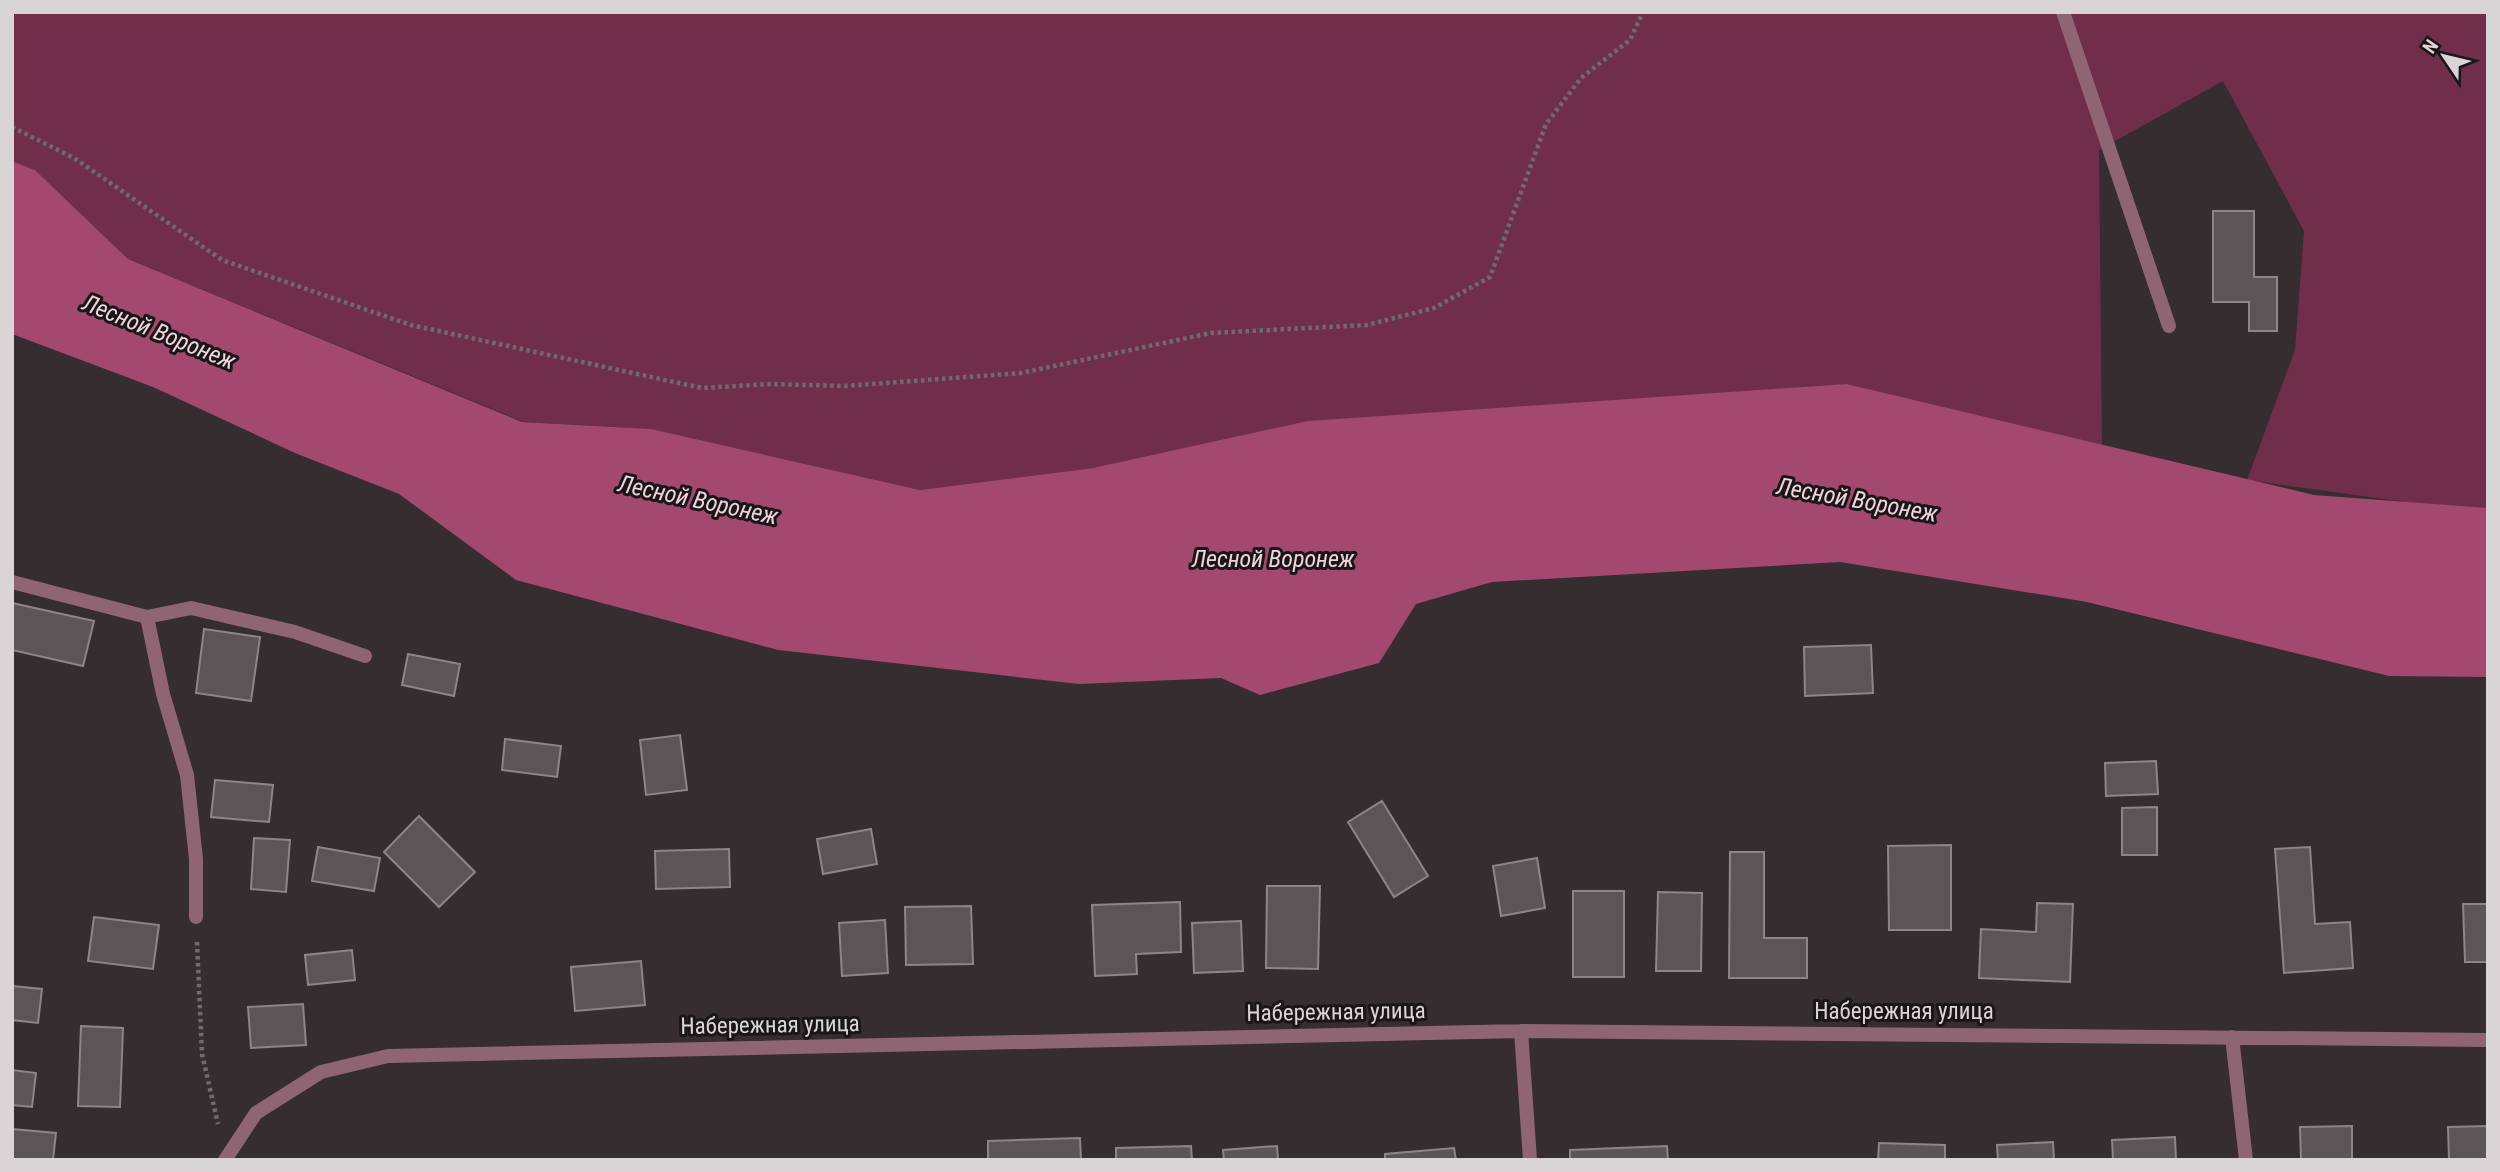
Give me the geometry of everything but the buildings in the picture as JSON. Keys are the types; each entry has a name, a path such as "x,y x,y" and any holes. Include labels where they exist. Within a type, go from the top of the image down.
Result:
{"street":[{"path":"2063,12 2169,326"},
{"path":"12,582 147,617 191,608 295,632 365,656"},
{"path":"147,617 163,694 187,775 196,859 196,917"},
{"path":"1521,1031 1530,1160"},
{"name":"Набережная улица","path":"226,1159 256,1113 321,1072 388,1056 1521,1031 2488,1040"},
{"path":"2232,1037 2246,1160"}],"path":[{"path":"12,127 74,158 222,260 411,325 702,388 770,384 845,386 1021,373 1211,333 1367,325 1434,308 1490,277 1546,124 1581,78 1630,40 1643,12"},
{"path":"196,917 202,1054 226,1159"}],"shaded area":[{"path":"12,12 2488,12 2488,508 2413,503 2247,480 2295,350 2304,231 2223,81 2099,150 2102,445 1847,384 1093,468 920,490 651,429 524,422 128,259 35,170 12,161"}],"water":[{"name":"Лесной Воронеж","path":"12,161 35,170 128,259 522,422 651,429 920,490 1093,468 1308,421 1847,384 2314,495 2488,508 2488,677 2389,676 2087,602 1840,562 1492,582 1416,604 1379,663 1260,695 1221,678 1079,684 778,650 516,580 399,494 295,453 153,387 12,334"}]}
